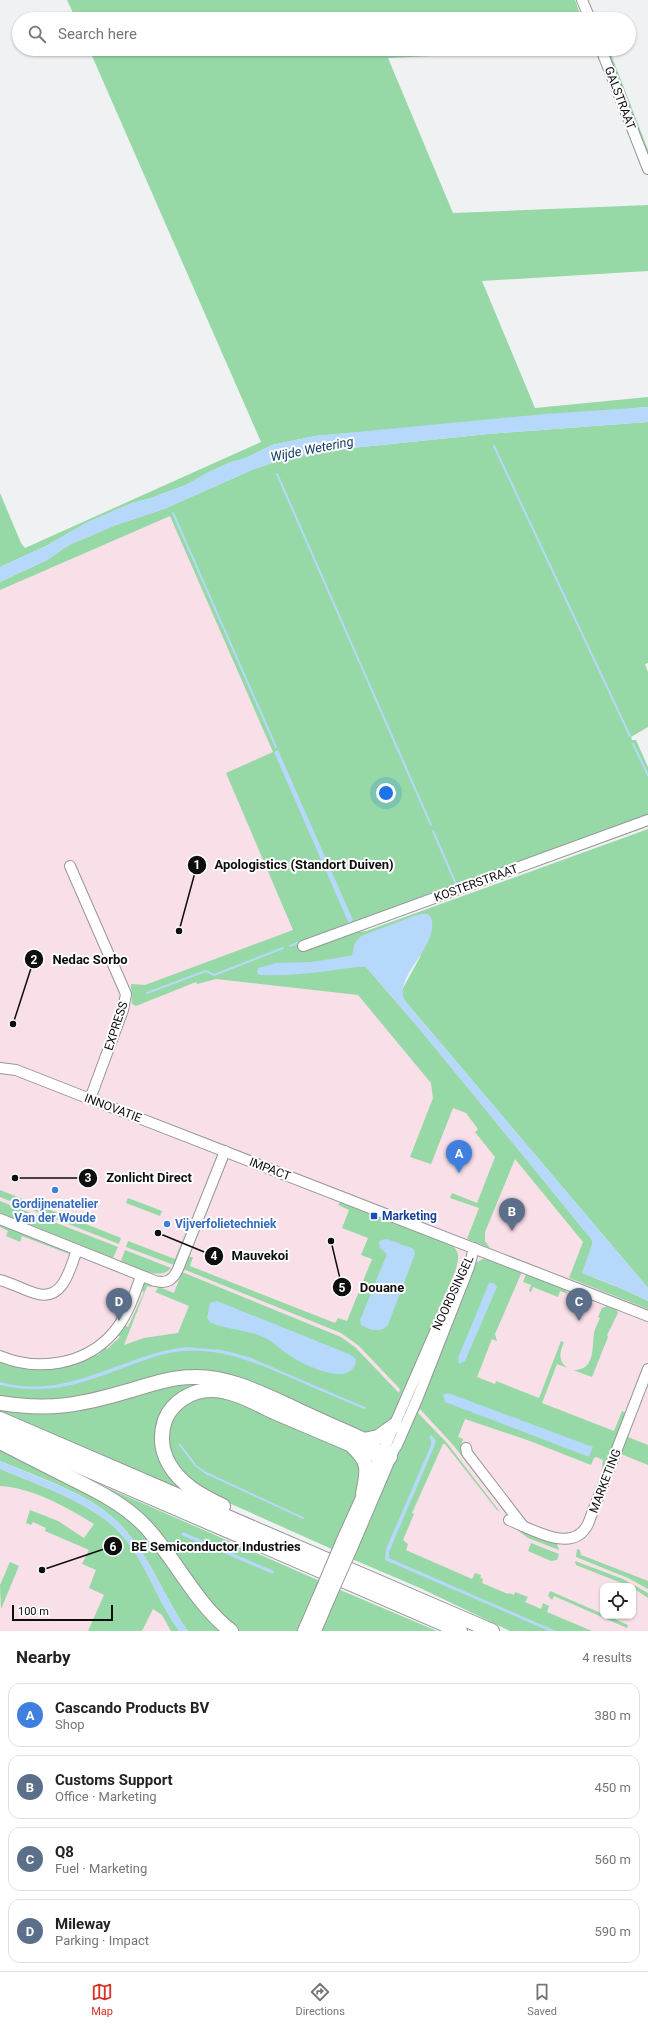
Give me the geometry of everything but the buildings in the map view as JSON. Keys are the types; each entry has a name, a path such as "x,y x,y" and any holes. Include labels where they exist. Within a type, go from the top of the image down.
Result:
{"highway":[{"path":"0,1402 42,1408 66,1406 97,1400 179,1378 212,1378 232,1382 270,1397 357,1442 378,1437 395,1425"},
{"path":"295,1546 199,1493 187,1485 174,1472 166,1460 162,1447 162,1437 166,1419 176,1405 190,1395 211,1390 223,1392 244,1398 357,1442 388,1450"},
{"path":"0,1419 492,1631"},
{"path":"0,1432 460,1631"},
{"path":"0,1442 105,1496 134,1515 163,1547 201,1601 232,1631"},
{"path":"357,1442 360,1454 366,1463 367,1472 363,1494"}],"main road":[{"name":"NOORDSINGEL","path":"347,1544 363,1494 388,1450"},
{"name":"NOORDSINGEL","path":"315,1631 325,1596 388,1450"},
{"name":"NOORDSINGEL","path":"304,1631 325,1596"}],"street":[{"path":"582,0 587,12"},
{"name":"GALSTRAAT","path":"604,56 648,169"},
{"name":"KOSTERSTRAAT","path":"304,946 648,820"},
{"name":"EXPRESS","path":"70,866 126,994 124,1010 90,1099"},
{"name":"INNOVATIE","path":"0,1068 16,1070 225,1151"},
{"path":"0,1219 141,1276 161,1282 170,1280 176,1274 225,1151"},
{"name":"IMPACT","path":"225,1151 474,1248"},
{"path":"474,1248 648,1316"},
{"name":"NOORDSINGEL","path":"388,1450 395,1425 464,1265 474,1248"},
{"name":"NOORDSINGEL","path":"388,1450 468,1267 474,1248"},
{"path":"0,1280 37,1294 48,1294 54,1292 65,1282 77,1250"},
{"path":"0,1356 18,1363 39,1365 62,1363 82,1356 96,1348 113,1333 129,1307 141,1276"},
{"name":"MARKETING","path":"509,1520 563,1540 574,1539 583,1533 588,1524 648,1369"},
{"path":"466,1448 466,1453 508,1507 512,1509 523,1526"}],"shaded area":[{"path":"167,500 353,919 372,970 648,1292 648,1631 543,1631 389,1562 434,1443 366,1408 0,1383 0,575"},
{"path":"0,1465 73,1497 183,1631 0,1631"}],"green space":[{"path":"67,0 575,0 579,12 73,12"},
{"path":"92,56 433,56 388,58 453,213 648,205 648,271 482,281 535,408 648,397 648,407 315,436 272,445 246,458 231,462 207,473 186,485 148,499 132,503 86,523 46,546 0,567 0,493 21,543 25,548 261,442"},
{"path":"607,56 612,56 648,150 648,161"},
{"path":"648,422 648,663 645,664 648,672 648,727 631,737 632,740 636,740 648,767 648,819 299,947 302,952 351,933 366,931 648,829 648,1288 405,1001 402,995 402,990 420,957 431,917 423,914 355,943 352,957 366,967 423,1033 592,1240 593,1244 582,1273 648,1301 648,1309 569,1278 583,1242 515,1159 485,1232 485,1241 490,1248 467,1239 479,1208 450,1198 452,1193 477,1203 495,1157 475,1132 478,1129 466,1113 453,1108 431,1164 410,1157 433,1098 431,1083 358,995 216,979 197,984 196,982 136,1006 132,1004 131,984 145,985 293,930 226,773 273,752 170,516 0,590 0,582 47,560 69,545 116,525 164,509 254,469 284,459 323,451 488,434"},
{"path":"0,1190 121,1238 119,1244 0,1197"},
{"path":"128,1198 162,1211 160,1216 126,1203"},
{"path":"0,1201 118,1247 113,1258 0,1213"},
{"path":"340,1202 357,1207 356,1208 381,1218 382,1216 450,1244 458,1253 455,1272 391,1420 370,1435 240,1379 111,1391 59,1402 0,1398 0,1359 20,1366 95,1352 97,1355 100,1354 98,1350 104,1345 107,1349 120,1337 116,1334 123,1324 128,1327 144,1292 139,1290 143,1282 152,1285 151,1287 147,1286 124,1345 144,1338 178,1333 189,1306 155,1292 159,1287 174,1293 182,1272 341,1337 355,1347 399,1393 400,1389 359,1346 341,1333 183,1269 188,1257 193,1257 190,1266 335,1323 338,1318 347,1321 372,1259 361,1255 368,1238 342,1228 349,1210 338,1205"},
{"path":"0,1224 66,1250 69,1254 22,1236 20,1242 6,1236 8,1231 0,1227"},
{"path":"187,1227 174,1265 126,1247 128,1241 175,1259"},
{"path":"125,1250 171,1268 160,1274 146,1272 121,1261"},
{"path":"483,1259 493,1260 520,1271 521,1274 495,1334 497,1341 492,1339 477,1377 495,1384 496,1381 539,1398 561,1341 564,1342 560,1356 562,1362 568,1368 557,1364 542,1403 614,1431 622,1411 626,1413 607,1467 602,1469 603,1460 596,1457 591,1465 530,1441 465,1419 458,1437 463,1439 460,1449 506,1509 517,1519 508,1516 454,1446 420,1409 418,1413 447,1443 500,1512 445,1444 443,1444 412,1513 414,1514 403,1540 408,1544 406,1550 472,1579 475,1573 481,1575 480,1578 483,1579 482,1583 508,1594 514,1595 515,1592 528,1597 525,1602 541,1609 543,1603 549,1606 547,1612 592,1631 510,1631 420,1588 352,1559 475,1263"},
{"path":"526,1274 564,1287 568,1294 560,1291 558,1297 533,1287 531,1292 529,1291 531,1285 523,1282"},
{"path":"610,1305 615,1307 618,1313 607,1335 608,1337 592,1377 573,1370 585,1367 589,1363 592,1352 594,1331 600,1318 598,1317 602,1308"},
{"path":"188,1381 233,1391 180,1397 159,1445 200,1498 0,1411 0,1405 18,1408"},
{"path":"212,1395 230,1399 349,1450 359,1458 362,1483 334,1550 229,1503 193,1483 173,1462 167,1437 174,1414 192,1400"},
{"path":"636,1414 628,1437 648,1445 648,1465 621,1454"},
{"path":"0,1450 85,1490 142,1528 203,1613 219,1631 188,1631 139,1548 119,1523 94,1503 79,1495 0,1461"},
{"path":"0,1469 47,1488 81,1504 110,1523 121,1534 138,1557 164,1607 179,1631 171,1631 162,1615 153,1609 142,1631 88,1631 104,1595 89,1588 96,1570 82,1564 89,1550 45,1531 46,1528 33,1522 31,1525 26,1523 30,1510 58,1521 84,1538 94,1524 61,1505 37,1494 25,1490 0,1486"},
{"path":"85,1478 320,1581 297,1631 236,1631 220,1617 187,1573"},
{"path":"523,1531 557,1544 559,1550 528,1538 520,1532"},
{"path":"531,1543 559,1554 557,1560 551,1561 528,1551"},
{"path":"577,1549 580,1550 581,1555 648,1581 648,1589 628,1578 576,1557"},
{"path":"575,1561 630,1583 621,1583 576,1565"},
{"path":"10,1562 19,1566 1,1609 0,1585"},
{"path":"636,1586 648,1593 648,1598 636,1590"},
{"path":"338,1589 437,1631 320,1631"},
{"path":"550,1591 600,1613 600,1616 554,1596 552,1600 548,1596"},
{"path":"606,1619 615,1619 628,1625 627,1628"}],"water":[{"name":"Wijde Wetering","path":"648,407 648,422 488,434 323,451 284,459 254,469 164,509 116,525 69,545 47,560 0,582 0,567 46,546 86,523 132,503 148,499 186,485 207,473 231,462 246,458 272,445 315,436 544,414"},
{"path":"278,750 353,920 349,924 274,752"},
{"path":"428,914 431,917 432,928 424,950 405,981 403,991 405,1001 648,1288 648,1301 582,1273 592,1240 423,1033 366,967 276,975 259,975 257,973 258,968 276,963 311,962 352,955 355,943 361,936 416,915"},
{"path":"387,1239 414,1249 415,1254 388,1325 382,1330 375,1330 361,1325 360,1320 387,1254 380,1248 379,1242"},
{"path":"489,1283 494,1283 497,1287 465,1361 459,1364 458,1358"},
{"path":"217,1301 349,1354 356,1359 353,1368 347,1373 328,1373 298,1361 270,1341 260,1336 211,1323 207,1318 210,1303"},
{"path":"186,1347 222,1350 249,1357 367,1408 364,1409 241,1358 213,1352 199,1351 184,1351 162,1355 147,1359 94,1379 50,1389 18,1388 0,1385 0,1382 25,1386 49,1386 94,1375 162,1352"},
{"path":"448,1393 593,1447 589,1457 445,1402 443,1395"},
{"path":"431,1435 436,1440 434,1447 389,1552 389,1558 556,1631 549,1631 385,1560 386,1549 431,1445 431,1439 429,1438"},
{"path":"0,1461 79,1495 94,1503 119,1523 130,1535 145,1557 176,1613 188,1631 179,1631 164,1607 138,1557 121,1534 110,1523 81,1504 47,1488 0,1469"},
{"path":"183,1532 274,1571 273,1574 181,1535"}],"waterway":[{"path":"494,446 630,736"},
{"path":"277,474 431,825"},
{"path":"173,513 276,747"},
{"path":"633,744 648,775"},
{"path":"433,831 456,884"},
{"path":"448,888 471,880"},
{"path":"420,898 441,890"},
{"path":"335,929 344,926"},
{"path":"290,946 300,942"},
{"path":"147,993 206,971 214,975 283,948"},
{"path":"180,1445 196,1466 206,1473 303,1518"}],"place":[{"name":"Apologistics (Standort Duiven)","path":"179,931"},
{"name":"Nedac Sorbo","path":"13,1024"},
{"name":"Cascando Products BV","path":"459,1173"},
{"name":"Zonlicht Direct","path":"15,1178"},
{"name":"Gordijnenatelier Van der Woude","path":"55,1190"},
{"name":"Marketing","path":"374,1216"},
{"name":"Vijverfolietechniek","path":"167,1224"},
{"name":"Customs Support","path":"512,1231"},
{"name":"Mauvekoi","path":"158,1233"},
{"name":"Douane","path":"331,1241"},
{"name":"Mileway","path":"119,1321"},
{"name":"Q8","path":"579,1321"},
{"name":"BE Semiconductor Industries","path":"42,1570"}]}
